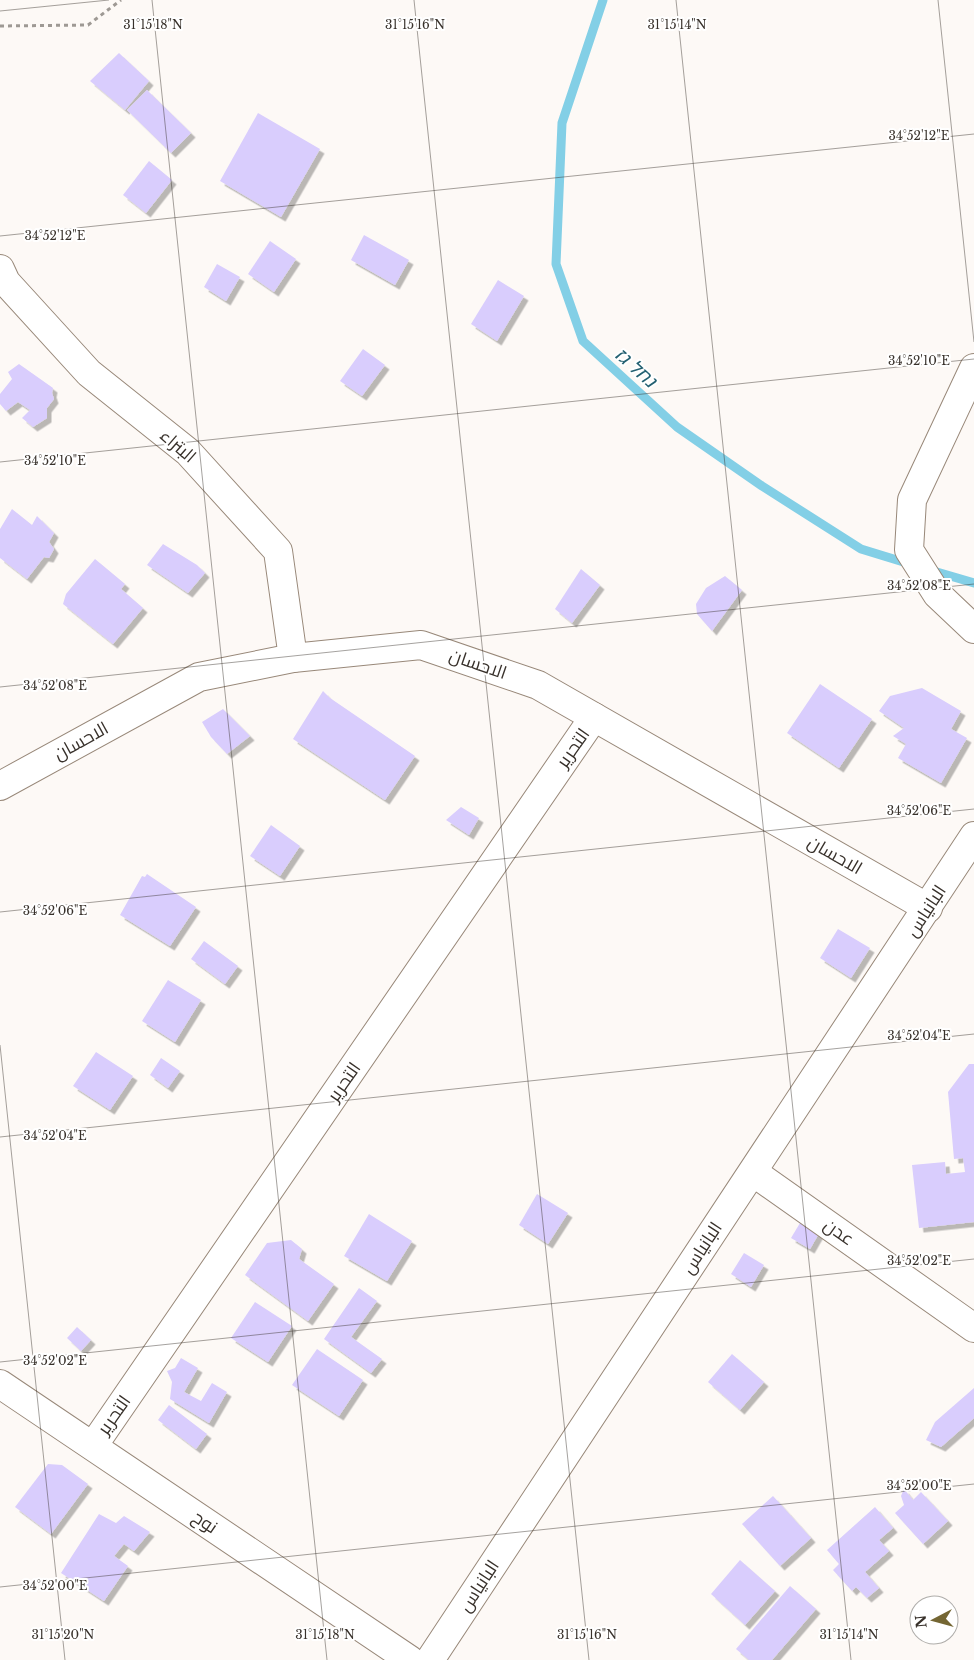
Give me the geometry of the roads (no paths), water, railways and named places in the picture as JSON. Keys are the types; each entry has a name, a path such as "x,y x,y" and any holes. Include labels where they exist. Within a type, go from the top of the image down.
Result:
{"street":[{"name":"البتراء","path":"0,269 6,282 88,373 188,452 278,551 292,658"},
{"path":"974,368 912,500 909,550 936,594 974,629"},
{"name":"الاحسان","path":"0,786 199,676 292,658 421,645 538,685 928,908"},
{"name":"التحرير","path":"93,1446 594,717"},
{"name":"البانياس","path":"430,1660 974,836"},
{"name":"عدن","path":"753,1172 974,1328"},
{"name":"نوح","path":"0,1384 410,1660"}],"waterway":[{"name":"נחל גז","path":"603,0 562,123 556,264 583,341 677,427 762,486 861,549 910,564"},
{"name":"נחל גז","path":"930,570 974,583"}]}
